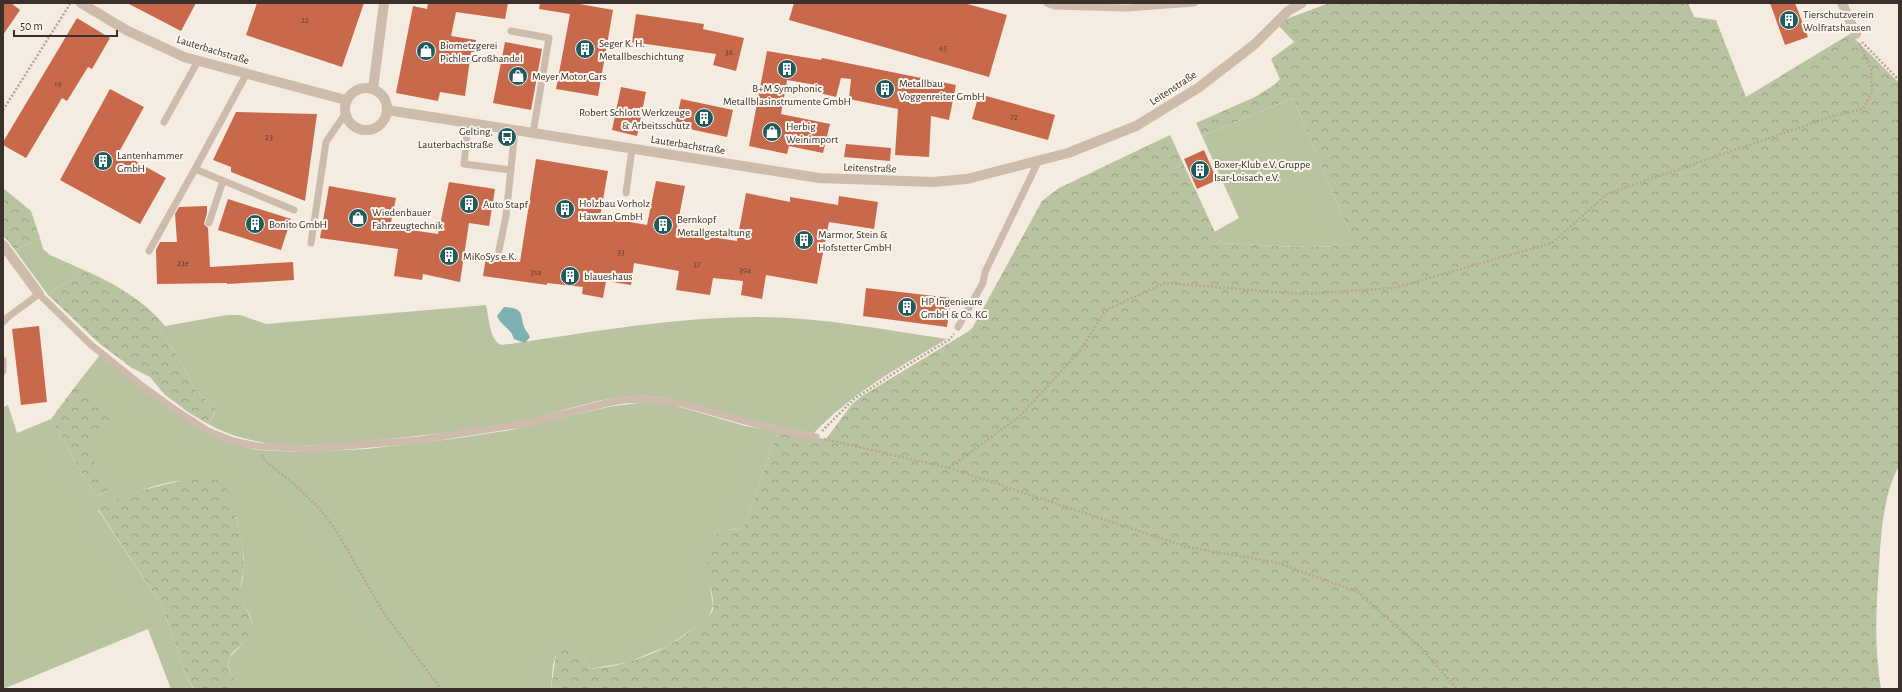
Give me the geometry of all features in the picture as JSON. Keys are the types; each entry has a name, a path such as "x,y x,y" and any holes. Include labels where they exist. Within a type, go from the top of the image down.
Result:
{"street":[{"name":"Lauterbachstraße","path":"81,3 126,30 184,57 346,100"},
{"path":"373,88 384,3"},
{"name":"Leitenstraße","path":"819,178 933,182 967,179 1038,162 1068,153 1136,126 1198,88 1255,44 1288,11 1302,3"},
{"path":"1842,3 1856,34"},
{"path":"360,88 373,88 384,97 387,110 382,123 371,130 358,129 352,125 345,114 346,100 360,88"},
{"name":"Lauterbachstraße","path":"387,110 819,178"},
{"path":"3,244 39,294"}],"lane":[{"path":"1047,3 1054,6 1127,8 1194,3"},
{"path":"511,31 549,38 533,133"},
{"path":"164,122 198,61"},
{"path":"149,251 195,170 247,73"},
{"path":"311,243 326,142 345,114"},
{"path":"468,123 464,164 511,170"},
{"path":"499,250 506,216 515,130"},
{"path":"626,193 632,149"},
{"path":"958,327 983,283 985,272 1038,162"},
{"path":"195,170 294,210"},
{"path":"209,223 223,181"},
{"path":"3,322 39,294 90,344 141,385 180,413 208,431 233,441 257,446 311,449 419,440 528,423 607,403 646,398 680,403 767,428 816,437"},
{"path":"3,360 3,371"}],"path":[{"path":"3,110 71,3"},
{"path":"1856,34 1899,80"},
{"path":"950,468 1020,416 1079,352 1106,310 1165,283 1302,294 1394,288 1552,243 1607,194 1833,116 1863,110 1872,92 1870,69 1856,34"},
{"path":"816,437 854,399 949,340 958,327"},
{"path":"816,437 950,468 1187,547 1275,562 1358,592 1421,648 1457,689"},
{"path":"257,446 265,461 295,485 319,508 337,532 385,615 441,689"}],"green space":[{"path":"1329,3 1688,3 1694,17 1716,20 1746,97 1850,34 1899,83 1899,466 1889,489 1881,541 1876,628 1877,658 1881,689 551,689 556,654 574,646 582,653 590,669 619,664 662,649 675,642 709,616 713,609 713,598 707,571 707,562 711,548 718,531 740,529 744,526 778,432 826,439 852,404 862,396 969,331 973,327 1042,201 1059,188 1170,135 1219,241 1223,243 1310,247 1327,247 1351,242 1351,236 1293,98 1202,136 1196,123 1255,97 1274,85 1280,79 1271,59 1294,42 1276,23"},
{"path":"1293,98 1351,236 1351,242 1327,247 1310,247 1223,243 1219,241 1214,232 1239,218 1202,136"},
{"path":"3,188 31,211 40,238 15,250 3,235"},
{"path":"40,238 43,249 50,255 86,271 48,295 15,250"},
{"path":"86,271 129,294 157,317 165,326 161,330 162,334 177,355 194,388 215,409 215,412 208,424 188,412 164,394 150,377 132,368 100,344 48,295"},
{"path":"486,305 494,339 502,345 662,323 758,317 805,319 947,339 894,370 860,393 844,405 814,433 766,424 678,400 635,396 597,401 518,422 433,434 351,443 302,445 253,441 230,434 208,424 215,413 213,407 194,388 177,355 162,334 161,330 165,326 227,315 240,315 266,324"},
{"path":"100,355 148,392 234,443 256,450 300,452 367,449 452,439 511,430 608,407 646,402 670,404 745,426 778,432 744,526 740,529 727,530 707,567 713,606 709,616 693,629 667,646 629,662 590,669 582,653 556,654 553,665 551,689 236,689 228,665 229,658 250,636 252,622 250,615 241,600 239,590 243,578 244,558 237,518 225,486 182,481 163,484 139,491 98,510 162,606 186,675 193,689 171,689 148,629 3,689 3,407 8,405 17,433 51,419 96,497 111,489 111,486 78,440 113,422 77,384"},
{"path":"77,384 114,422 113,425 98,437 79,440 111,486 111,489 96,497 51,419"},
{"path":"207,476 221,482 229,493 238,525 242,548 244,566 240,593 251,620 252,630 247,639 231,654 229,659 228,667 236,689 193,688 186,675 162,606 98,509 111,502 137,492"}],"water":[{"path":"504,307 519,311 525,329 530,337 525,343 514,339 513,335 498,319 497,316"}],"building":[{"path":"3,3 11,3 20,10 3,35"},
{"path":"127,3 196,3 181,31"},
{"path":"257,3 364,3 342,67 246,35"},
{"name":"Biometzgerei Pichler Großhandel","path":"428,3 508,3 505,19 456,12 451,36 476,40 474,52 471,52 465,96 440,92 438,101 396,93 413,6 427,9"},
{"name":"Seger K. H. Metallbeschichtung","path":"540,3 574,3 613,10 598,96 556,89 570,14 539,9"},
{"path":"794,3 964,3 1007,15 989,77 789,20"},
{"name":"Tierschutzverein Wolfratshausen","path":"1770,3 1795,3 1808,37 1785,45"},
{"path":"636,14 704,24 703,29 744,38 736,71 713,65 716,54 632,42"},
{"path":"77,18 110,38 92,69 88,67 67,101 62,98 26,158 3,145 3,142"},
{"name":"Meyer Motor Cars","path":"505,42 542,49 531,110 493,103"},
{"path":"767,51 821,60 822,58 956,85 949,120 931,116 929,157 895,155 898,109 849,99 851,79 841,78 836,97 815,92 816,85 787,80 781,114 830,124 823,153 789,146 787,154 749,146"},
{"path":"621,87 646,92 637,136 612,130"},
{"name":"Lantenhammer GmbH","path":"110,89 144,107 119,152 166,178 140,224 60,180"},
{"path":"979,94 1055,115 1048,140 972,119"},
{"name":"Robert Schlott Werkzeuge & Arbeitsschutz","path":"681,99 733,110 727,137 675,126"},
{"path":"236,112 317,114 305,201 231,172 231,167 213,160"},
{"path":"846,144 891,148 890,161 844,157"},
{"name":"Boxer-Klub e.V. Gruppe Isar-Loisach e.V.","path":"1204,150 1217,180 1197,189 1184,159"},
{"path":"536,159 608,171 600,217 647,225 656,181 685,186 676,232 737,241 746,193 790,202 790,197 838,205 839,196 878,202 874,229 829,222 817,284 766,275 762,299 741,295 743,281 713,278 710,295 676,290 679,271 634,263 631,285 606,281 603,298 582,294 583,287 547,283 547,285 483,276 486,257 520,262"},
{"path":"449,182 495,189 489,226 469,223 460,282 423,274 422,280 394,276 398,249 320,238 329,186 396,198 390,227 438,234"},
{"name":"Bonito GmbH","path":"228,199 291,219 281,250 218,230"},
{"path":"207,206 204,224 208,228 210,267 293,262 294,280 227,284 157,284 156,250 160,242 177,242 175,214 179,207"},
{"name":"HP Ingenieure GmbH & Co. KG","path":"866,288 951,298 947,327 863,316"},
{"path":"39,326 47,402 21,405 12,329"}],"place":[{"name":"Tierschutzverein Wolfratshausen","path":"1789,20"},
{"name":"Seger K. H. Metallbeschichtung","path":"585,49"},
{"name":"Biometzgerei Pichler Großhandel","path":"426,51"},
{"name":"B+M Symphonic Metallblasinstrumente GmbH","path":"787,69"},
{"name":"Meyer Motor Cars","path":"518,76"},
{"name":"Metallbau Voggenreiter GmbH","path":"885,89"},
{"name":"Robert Schlott Werkzeuge & Arbeitsschutz","path":"704,118"},
{"name":"Herbig Weinimport","path":"772,132"},
{"name":"Gelting, Lauterbachstraße","path":"507,137"},
{"name":"Lantenhammer GmbH","path":"103,161"},
{"name":"Boxer-Klub e.V. Gruppe Isar-Loisach e.V.","path":"1200,170"},
{"name":"Auto Stapf","path":"469,204"},
{"name":"Holzbau Vorholz Hawran GmbH","path":"565,209"},
{"name":"Wiedenbauer Fahrzeugtechnik","path":"358,218"},
{"name":"Bonito GmbH","path":"255,224"},
{"name":"Bernkopf Metallgestaltung","path":"663,225"},
{"name":"Marmor, Stein & Hofstetter GmbH","path":"804,240"},
{"name":"MiKoSys e.K.","path":"449,256"},
{"name":"blaueshaus","path":"570,276"},
{"name":"HP Ingenieure GmbH & Co. KG","path":"907,307"}]}
